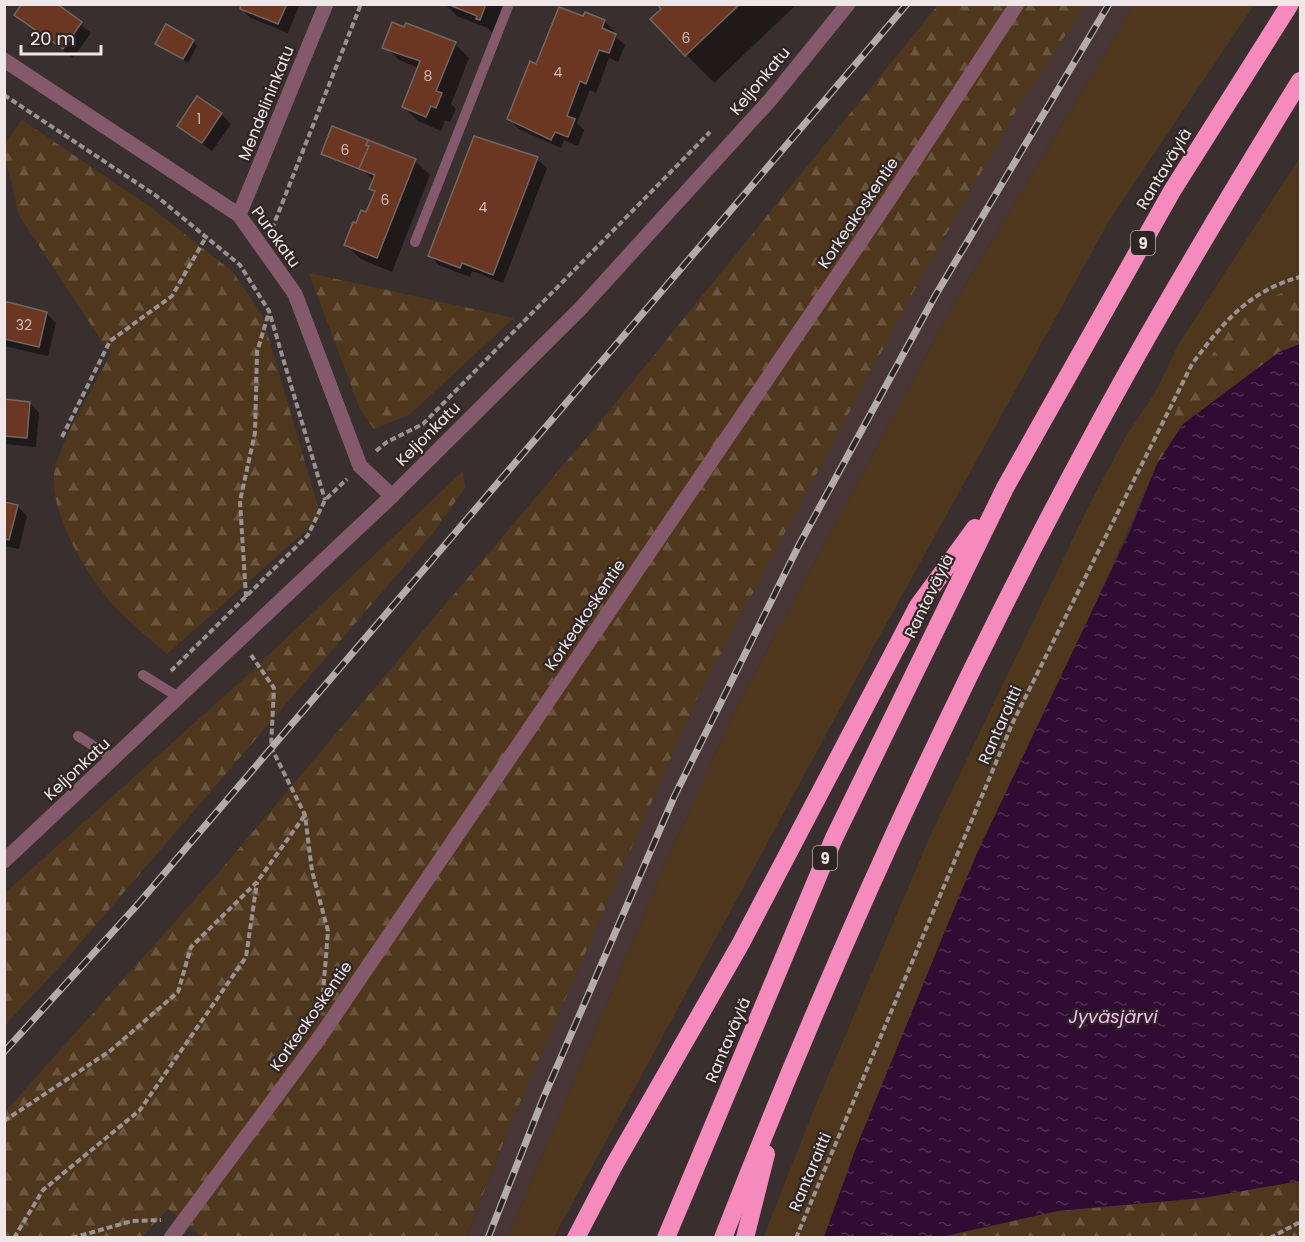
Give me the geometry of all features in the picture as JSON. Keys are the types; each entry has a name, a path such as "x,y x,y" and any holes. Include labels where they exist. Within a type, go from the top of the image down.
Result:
{"highway":[{"name":"Rantaväylä","path":"666,1238 834,838 1005,488 1172,191 1290,4"},
{"path":"723,1238 785,1079 877,871 971,670 1077,465 1215,218 1300,81"},
{"path":"576,1238 613,1167 741,943 918,606 1005,488"},
{"path":"745,1238 785,1079"}],"street":[{"name":"Mendelininkatu","path":"239,215 326,4"},
{"name":"Keljonkatu","path":"4,861 180,698 392,496 581,308 771,99 848,4"},
{"name":"Korkeakoskentie","path":"175,1234 320,1037 888,201 1017,4"},
{"name":"Purokatu","path":"4,60 239,215 295,294 360,466 392,496"}],"lane":[{"path":"415,242 509,4"},
{"path":"143,675 180,698"},
{"path":"78,736 114,759"}],"path":[{"path":"240,265 262,245 274,225 361,4"},
{"path":"4,95 155,195 240,265 269,311 324,500"},
{"path":"159,683 308,535 324,500 387,442 423,424 717,125"},
{"path":"62,437 110,341 172,296 206,237"},
{"name":"Rantaraitti","path":"796,1238 1013,722 1191,364 1227,318 1275,284 1300,277"},
{"path":"246,597 240,501 255,433 257,352 269,311"},
{"path":"240,640 274,688 271,747 305,815 312,871 328,931 320,1037"},
{"path":"4,1121 110,1052 177,992 191,947 257,882 305,815"},
{"path":"14,1238 43,1190 140,1110 246,957 257,882"},
{"path":"72,1238 132,1221 157,1218 175,1234"},
{"path":"1270,1238 1300,1222"}],"shaded area":[{"path":"1085,5 1134,5 953,306 737,706 668,858 508,1237 466,1238 517,1109 699,694 915,289 1016,111"}],"green space":[{"path":"938,5 1085,5 1016,111 915,289 699,694 517,1109 466,1237 203,1237 168,1209 142,1237 5,1237 4,1113 213,879 604,417"},
{"path":"1134,5 1254,5 1109,221 874,646 554,1237 508,1237 668,858 737,706 953,306"},
{"path":"22,120 149,206 233,272 262,315 321,517 167,654 119,611 95,582 72,542 56,501 54,482 61,451 110,354 19,215 4,145"},
{"path":"1300,158 1300,344 1279,352 1157,464 856,1148 824,1237 763,1238 815,1107 930,836 1089,505 1126,436 1155,393 1179,343"},
{"path":"1300,158 1300,190 1290,174"},
{"path":"309,273 514,318 409,415 374,429 360,409"},
{"path":"1300,284 1300,344 1279,352 1157,464 1177,408 1230,328 1260,303"},
{"path":"463,471 465,488 433,533 63,963 5,1025 5,893 239,683"},
{"path":"1300,1181 1300,1237 940,1238 1057,1211 1202,1198"}],"water":[{"name":"Jyväsjärvi","path":"1300,344 1300,1181 1202,1198 1057,1211 940,1237 824,1237 856,1148 977,853 1130,531 1157,464 1183,424 1279,352"}],"building":[{"path":"22,4 57,4 82,22 63,49 14,15"},
{"path":"241,4 287,4 278,24 240,9"},
{"path":"447,4 486,4 480,20 476,19 477,16"},
{"path":"657,4 740,4 685,56 650,19 661,9"},
{"path":"559,7 583,16 585,12 605,20 602,28 616,34 609,53 599,50 586,84 580,81 567,116 575,119 568,137 555,132 551,140 507,119 530,61 536,64"},
{"path":"392,22 404,27 406,23 456,42 436,91 442,93 436,108 431,106 426,117 402,107 420,61 382,48"},
{"path":"166,24 194,40 183,59 155,44"},
{"path":"197,96 222,113 202,143 177,126"},
{"path":"332,126 368,140 366,145 369,146 359,169 321,154"},
{"path":"474,136 538,157 493,275 462,263 460,268 428,256"},
{"path":"368,140 416,159 377,258 344,245 353,222 356,223 361,210 366,212 375,191 369,189 375,175 359,169 369,146 366,145"},
{"path":"4,301 47,312 39,347 4,339"},
{"path":"4,399 30,402 27,438 4,436"},
{"path":"4,502 18,505 9,540 4,539"}],"railway":[{"path":"4,1052 139,903 907,4"},
{"path":"488,1238 543,1099 674,797 799,545 935,296 1109,4"}]}
